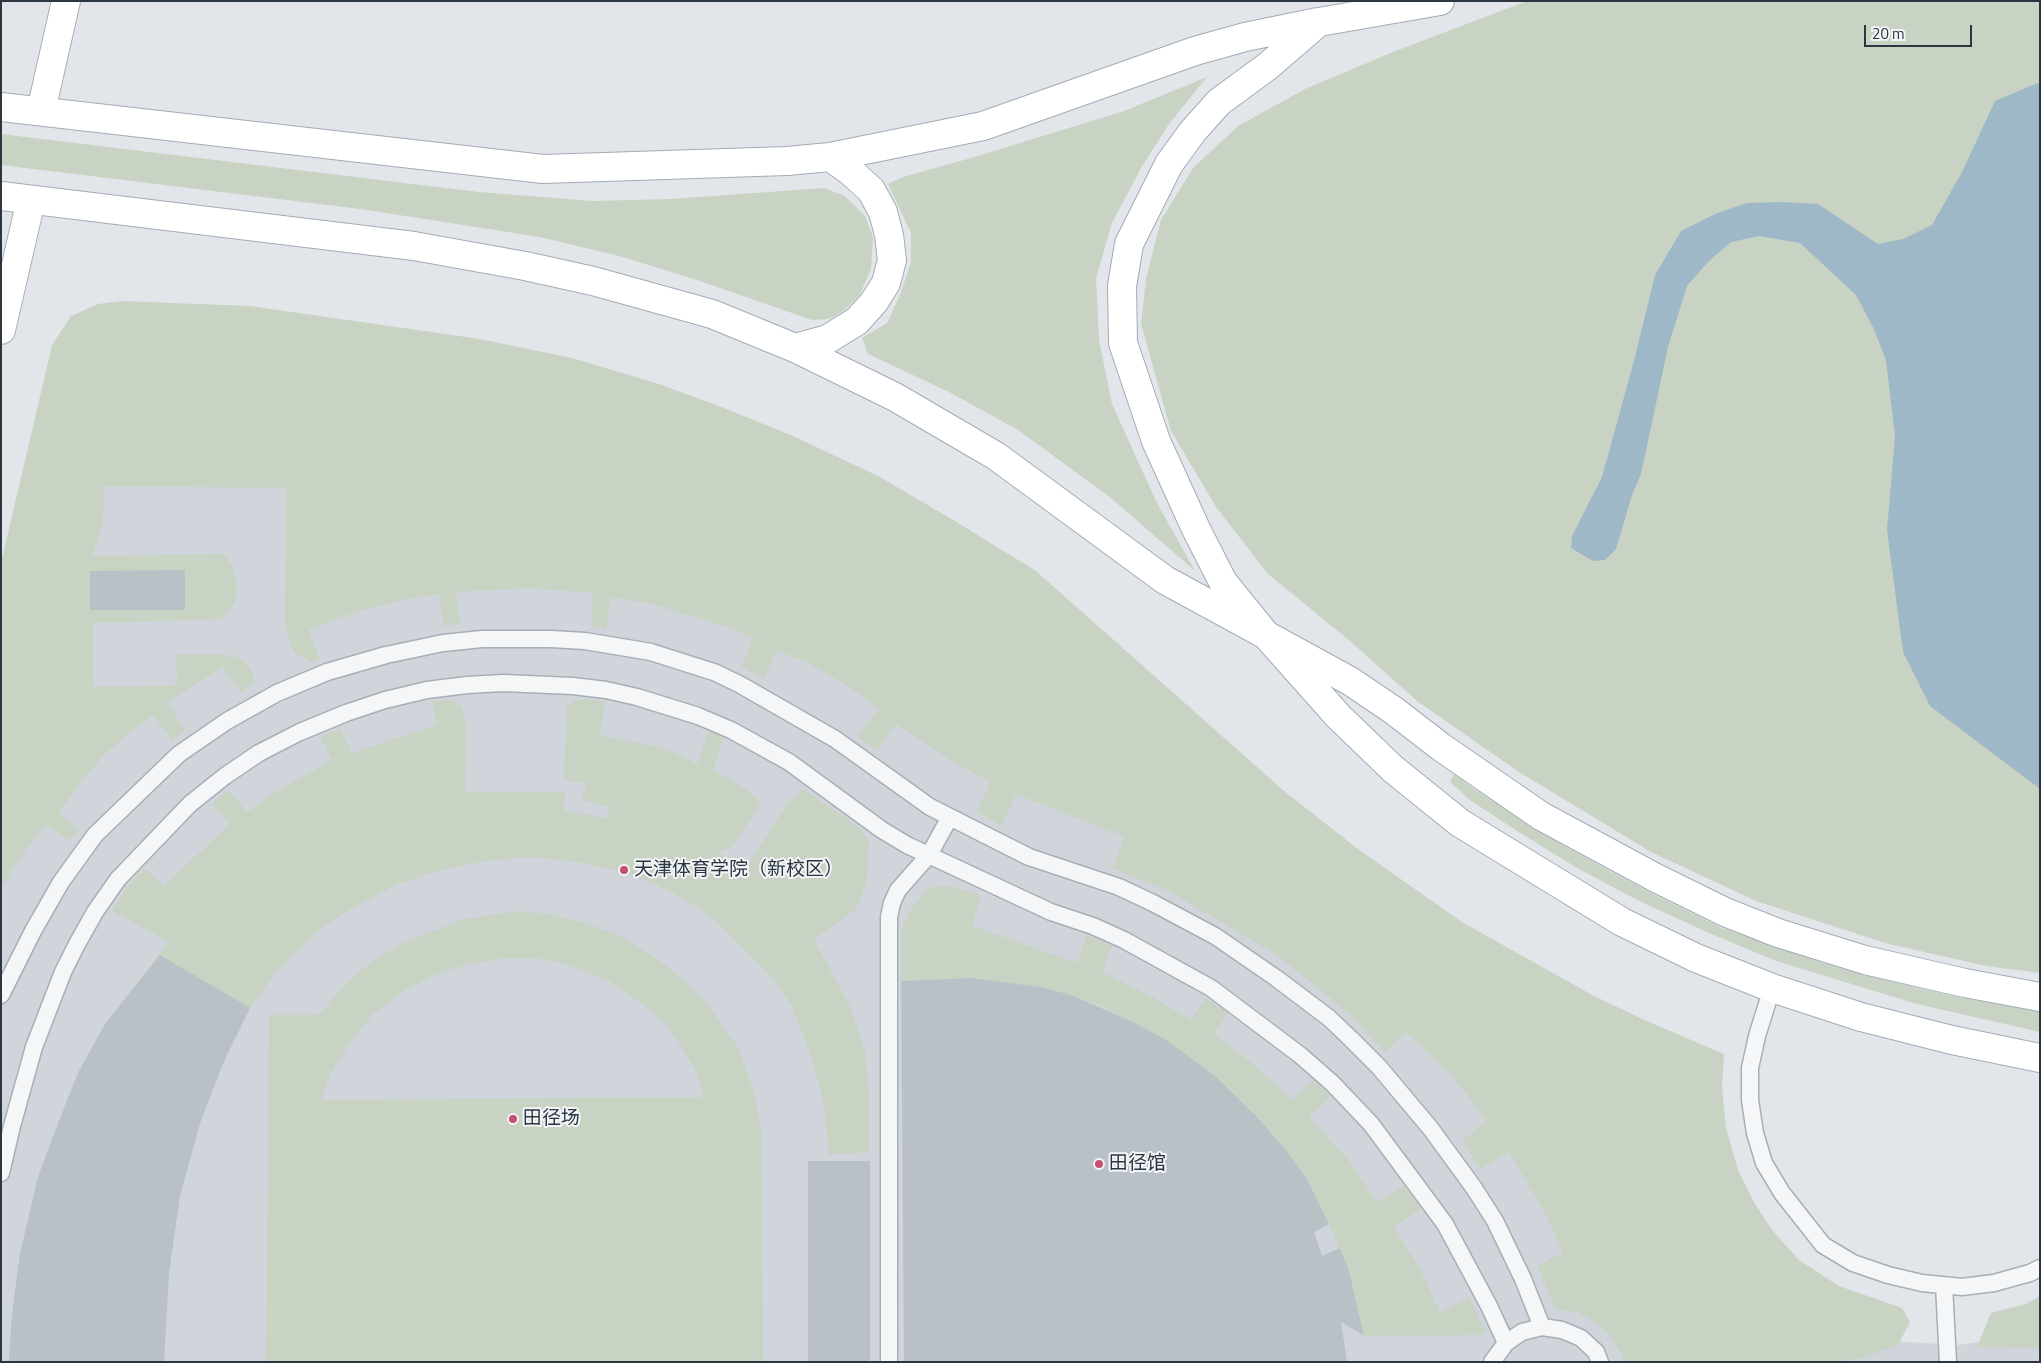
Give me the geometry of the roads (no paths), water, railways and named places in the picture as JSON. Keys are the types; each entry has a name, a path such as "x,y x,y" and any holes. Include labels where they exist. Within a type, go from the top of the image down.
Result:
{"main road":[{"path":"41,111 66,1"},
{"path":"1351,1 1319,22 1268,66 1219,102 1193,132 1170,164 1129,244 1122,286 1123,344 1156,442 1223,582 1266,635 1338,716 1386,763 1460,823 1622,922 1696,958 1772,988 1870,1019 1952,1040 2040,1058"},
{"path":"1,107 543,169 830,157 983,126 1194,51 1245,37 1440,1"},
{"path":"795,348 828,339 857,322 886,284 892,260 889,235 883,212 871,190 850,171 830,157"},
{"path":"1,196 414,246 593,280 712,314 795,348 894,398 996,456 1165,580 1350,681 1541,816 1656,878 1725,912 1778,933 1864,960 1965,983 2040,996"},
{"path":"1,330 31,200"}],"lane":[{"path":"1,995 33,931 61,882 95,835 179,754 227,720 277,693 318,676 386,655 443,643 517,638 585,641 651,652 714,672 739,684 835,739 930,807 1030,856 1119,887 1189,922 1241,953 1328,1018 1389,1078 1474,1188 1510,1248 1542,1328"},
{"path":"1,1173 34,1047 77,944 95,912 118,878 190,804 225,776 259,753 300,732 346,713 385,700 427,690 503,682 573,686 606,690 637,697 698,716 758,743 789,762 882,830 929,855 1051,912 1092,926 1124,940 1167,962 1211,988 1300,1055 1332,1083 1371,1124 1445,1224 1476,1279 1506,1343"},
{"path":"889,1362 889,917 892,903 898,890 929,855 950,817"},
{"path":"1772,988 1757,1036 1750,1068 1750,1100 1755,1133 1764,1163 1782,1193 1823,1245 1853,1263 1888,1275 1922,1283 1962,1287 1994,1283 2030,1274 2040,1268"},
{"path":"1944,1285 1948,1362"},
{"path":"1492,1362 1506,1343 1522,1332 1542,1328 1562,1330 1581,1338 1596,1352 1600,1362"}],"water":[{"path":"2040,82 2040,789 1930,706 1903,652 1887,530 1895,436 1886,360 1873,327 1856,295 1800,243 1759,236 1731,242 1709,261 1687,286 1668,347 1641,474 1632,495 1616,549 1605,560 1593,561 1571,548 1572,536 1602,477 1655,275 1681,231 1715,214 1747,203 1781,202 1818,204 1878,244 1903,239 1932,225 1962,172 1995,101"}],"place":[{"name":"天津体育学院（新校区）","path":"624,870"},
{"name":"田径场","path":"513,1119"},
{"name":"田径馆","path":"1099,1164"}]}
